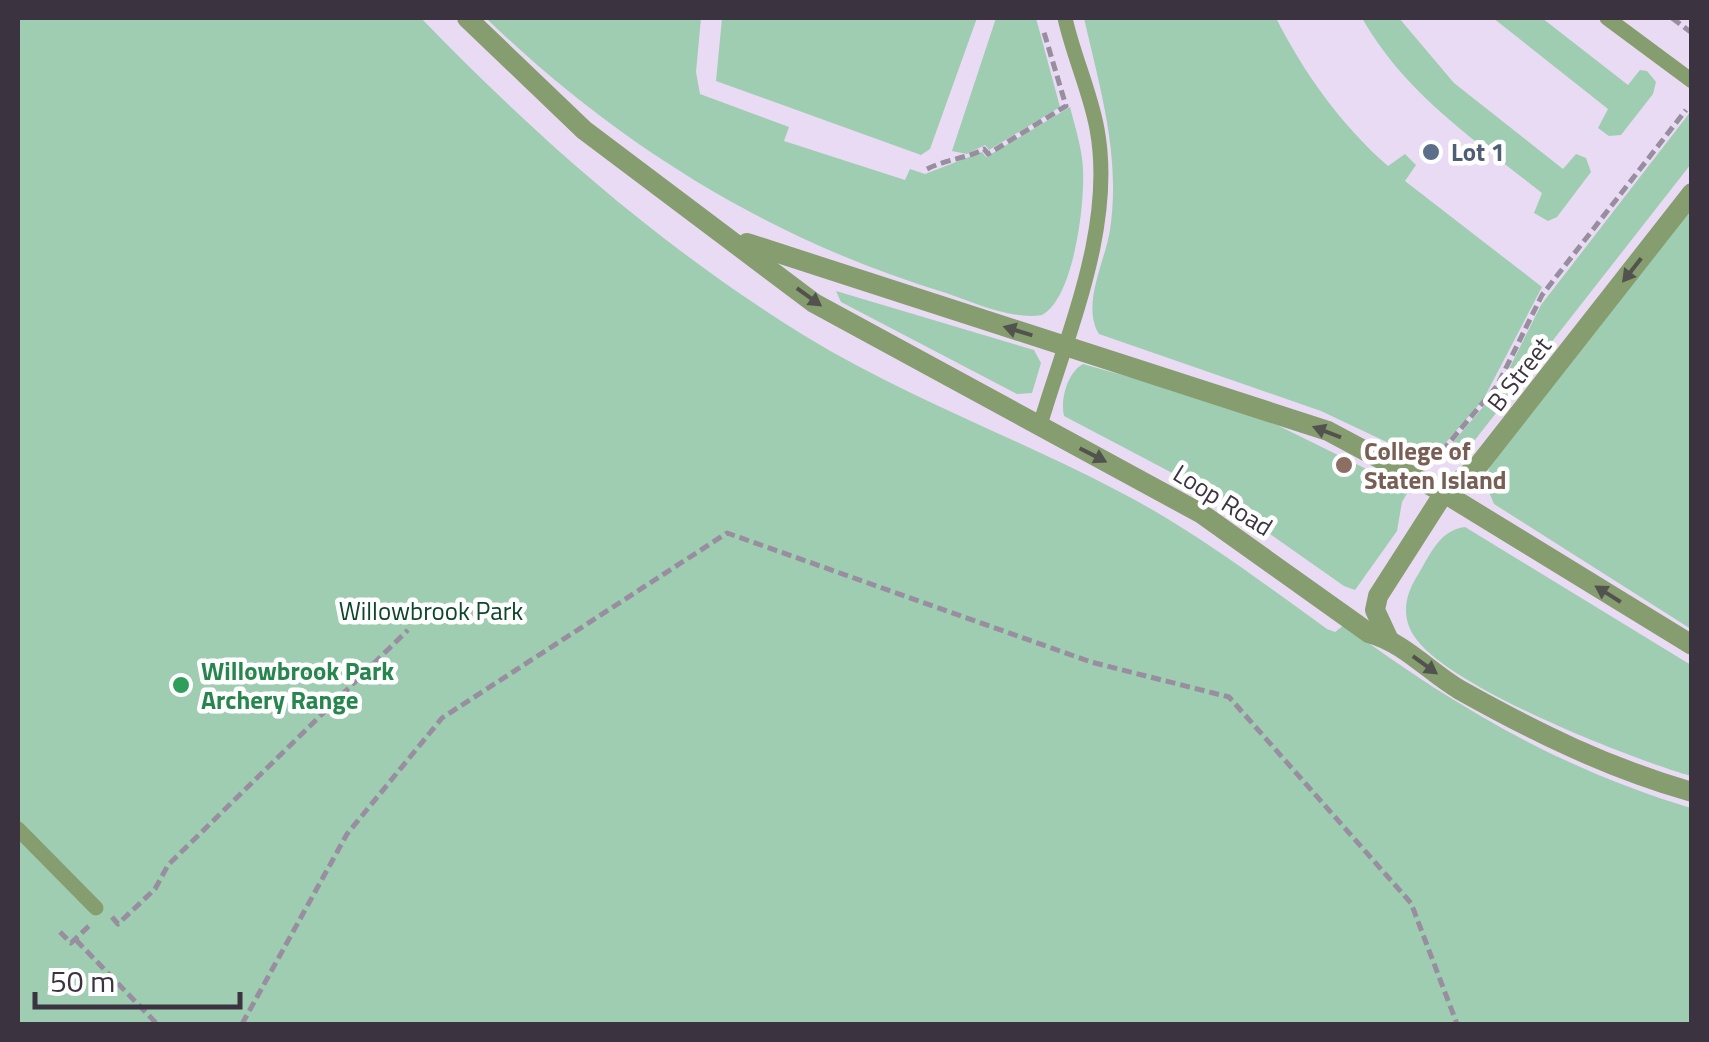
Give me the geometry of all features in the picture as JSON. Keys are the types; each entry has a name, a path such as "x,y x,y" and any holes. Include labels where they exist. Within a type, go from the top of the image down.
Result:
{"street":[{"name":"Loop Road","path":"466,18 584,130 814,302 1041,422 1063,439 1202,514 1370,633 1388,638 1454,686 1570,750 1692,792"},
{"name":"B Street","path":"1388,638 1375,610 1378,596 1444,493 1478,466 1692,193"},
{"name":"Loop Road","path":"732,238 1328,431 1444,493 1692,644"}],"lane":[{"path":"1041,422 1065,345 1100,198 1097,130 1065,18"},
{"path":"1607,18 1692,81"},
{"path":"18,829 96,908"}],"path":[{"path":"927,170 954,155 969,157 984,149 988,154 1066,106 1042,18"},
{"path":"1672,18 1692,33"},
{"path":"1421,480 1497,386 1549,286 1686,110"},
{"path":"242,1024 347,834 442,718 727,533 1091,662 1229,697 1411,902 1457,1024"},
{"path":"60,932 71,943 105,910 118,924 155,889 168,866 408,630"},
{"path":"75,939 157,1024"}],"shaded area":[{"name":"College of Staten Island","path":"393,18 1691,18 1691,845 824,385"}],"green space":[{"name":"Willowbrook Park","path":"18,18 421,18 510,106 603,189 701,266 805,336 882,378 1145,506 1225,556 1327,629 1335,632 1344,625 1426,682 1510,732 1597,774 1691,808 1691,1024 18,1024"},
{"path":"486,18 701,18 696,72 700,94 789,127 784,141 905,180 910,169 925,174 982,152 986,157 1070,107 1081,153 1083,184 1075,248 1062,290 1042,315 1006,313 819,246 758,216 643,147 536,64"},
{"path":"722,18 977,18 930,149 921,155 716,81"},
{"path":"996,18 1036,18 1060,107 989,150 985,145 967,154 952,151"},
{"path":"1084,18 1276,18 1325,97 1371,150 1388,166 1405,154 1416,165 1405,181 1542,287 1483,400 1429,462 1321,411 1099,334 1094,323 1093,297 1110,230 1113,176 1107,123"},
{"path":"1362,18 1399,18 1454,83 1563,169 1576,154 1586,158 1591,172 1557,217 1548,221 1534,213 1542,193 1420,93 1379,45"},
{"path":"1493,18 1542,18 1628,85 1640,70 1647,71 1656,82 1653,94 1621,135 1609,136 1598,128 1608,109"},
{"path":"1691,111 1691,164 1471,445 1463,453 1438,460 1500,387 1541,305"},
{"path":"1691,208 1691,629 1494,504 1485,483 1490,466"},
{"path":"836,291 1034,350 1041,363 1032,393 1017,394 841,302"},
{"path":"1083,364 1193,395 1277,425 1409,490 1402,502 1397,531 1355,590 1344,586 1216,496 1064,416 1066,387"},
{"path":"1465,527 1691,665 1691,776 1586,738 1500,698 1433,656 1414,636 1406,612 1411,588 1437,544 1449,533"}],"place":[{"name":"Lot 1","path":"1431,152"},
{"name":"College of Staten Island","path":"1344,465"},
{"name":"Willowbrook Park Archery Range","path":"181,685"}]}
